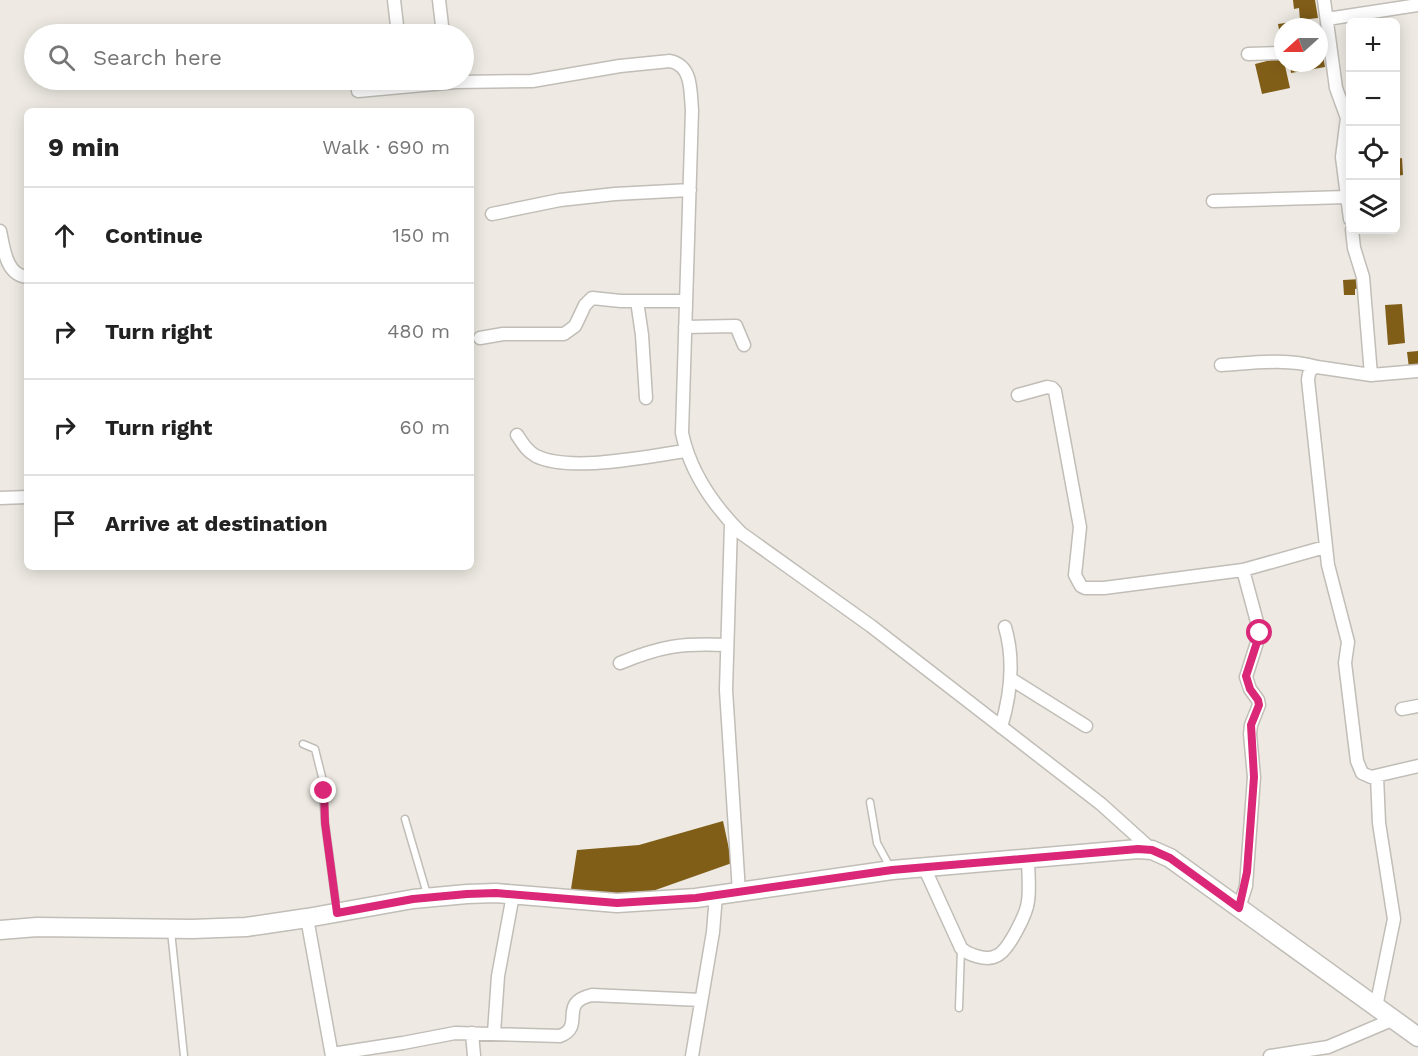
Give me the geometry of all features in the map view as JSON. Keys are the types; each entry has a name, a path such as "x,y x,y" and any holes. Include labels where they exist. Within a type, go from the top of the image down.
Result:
{"main road":[{"path":"0,930 46,927 246,927 428,898 467,894 617,903 716,896 892,870 1138,849 1152,850 1170,858 1418,1037"}],"street":[{"path":"394,0 397,24"},
{"path":"439,0 442,24"},
{"path":"1324,0 1327,18"},
{"path":"1328,20 1418,6"},
{"path":"1248,54 1274,53"},
{"path":"1328,61 1347,118 1342,157 1346,189"},
{"path":"474,81 532,81 620,66 678,63 688,75 692,110 682,433 686,451 697,476 731,524 741,533 871,626 1101,804 1152,850"},
{"path":"358,91 364,90"},
{"path":"492,214 560,200 690,190"},
{"path":"1213,201 1346,197"},
{"path":"0,231 8,264 14,273 24,276"},
{"path":"1352,234 1354,248 1363,277 1371,375"},
{"path":"480,338 503,334 564,334 575,326 585,305 592,298 686,301"},
{"path":"637,301 642,334 646,398"},
{"path":"685,327 736,326 744,345"},
{"path":"1221,365 1277,362 1305,364 1371,375 1418,371"},
{"path":"1317,367 1312,368 1308,380 1326,547 1334,596 1348,642 1345,663 1358,761 1362,773 1367,776 1377,776 1418,766"},
{"path":"1018,395 1047,387 1055,391 1080,526 1075,575 1081,586 1085,588 1104,588 1243,570 1326,547"},
{"path":"517,435 525,447 537,456 562,462 585,463 686,451"},
{"path":"0,498 24,497"},
{"path":"731,524 726,690 739,892"},
{"path":"1239,908 1247,872 1254,777 1251,725 1259,705 1246,676 1260,633 1243,570"},
{"path":"1001,727 1011,679 1011,658 1005,627"},
{"path":"621,663 646,652 677,645 726,645"},
{"path":"1011,679 1086,726"},
{"path":"1402,708 1418,706"},
{"path":"1376,1007 1394,919 1379,823 1377,776"},
{"path":"924,867 961,948 970,954 990,958 1003,952 1027,908 1029,899 1028,858"},
{"path":"494,1034 498,976 513,895"},
{"path":"692,1056 713,932 716,896"},
{"path":"307,918 332,1055 455,1033 552,1036 566,1034 571,1029 574,1005 578,1000 592,995 701,1000"},
{"path":"1270,1056 1328,1047 1394,1019"},
{"path":"472,1033 474,1056"}],"lane":[{"path":"303,744 315,749 320,762 325,823 337,913"},
{"path":"870,802 877,843 892,870"},
{"path":"405,819 428,898"},
{"path":"170,928 184,1056"},
{"path":"959,1008 961,948"}],"building":[{"path":"1293,0 1315,0 1318,18 1300,18 1299,8 1294,9"},
{"path":"1274,59 1274,72 1286,72 1290,88 1262,94 1255,64"},
{"path":"1400,158 1402,158 1403,175 1400,175"},
{"path":"1361,279 1361,288 1355,289 1355,295 1344,295 1343,280"},
{"path":"1402,304 1405,343 1388,345 1385,305"},
{"path":"1418,351 1418,367 1409,368 1407,352"},
{"path":"723,821 732,863 630,899 571,889 577,850 639,845"}],"route":[{"path":"324,791 325,823 337,913 413,899 467,894 496,893 617,903 696,898 892,870 1138,849 1152,850 1170,858 1239,908 1247,872 1254,777 1250,734 1253,718 1259,705 1246,676 1260,633"}]}
